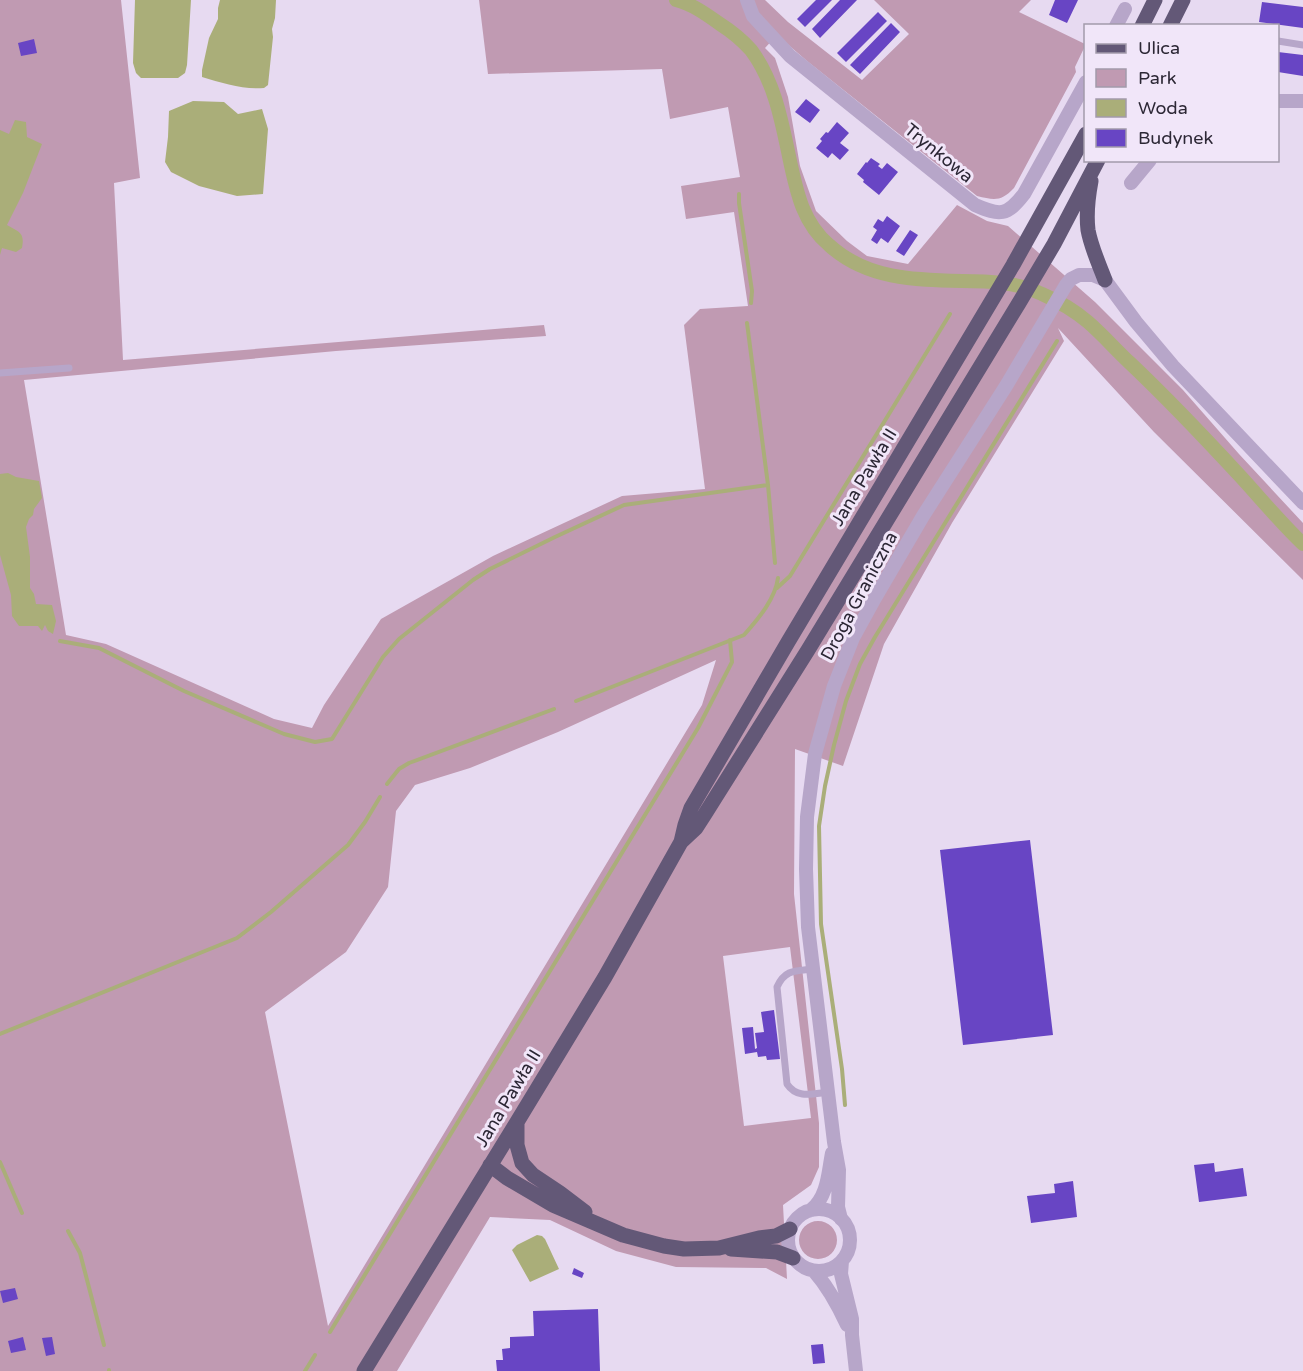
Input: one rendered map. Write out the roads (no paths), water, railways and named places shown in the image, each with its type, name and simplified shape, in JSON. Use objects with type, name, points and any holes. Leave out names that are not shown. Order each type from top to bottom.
[{"type":"main road","points":[[1143,24],[1155,0]]},
{"type":"main road","points":[[1171,24],[1183,0]]},
{"type":"main road","name":"Jana Pawła II","points":[[364,1371],[605,977],[681,842],[692,808],[788,642],[1013,265],[1084,138]]},
{"type":"main road","points":[[1095,167],[1087,213],[1088,231],[1105,280]]},
{"type":"main road","name":"Jana Pawła II","points":[[681,842],[696,828],[820,629],[1037,273],[1095,167]]},
{"type":"main road","points":[[517,1122],[517,1145],[522,1163],[601,1226]]},
{"type":"main road","points":[[490,1165],[507,1178],[553,1205],[623,1235],[684,1249],[719,1248],[777,1252],[793,1258]]},
{"type":"main road","points":[[719,1248],[776,1236],[790,1230]]},
{"type":"street","name":"Trynkowa","points":[[747,0],[753,16],[790,56],[975,206],[992,213],[1009,211],[1024,194],[1084,86]]},
{"type":"street","points":[[1117,24],[1125,9]]},
{"type":"street","points":[[1279,101],[1303,101]]},
{"type":"street","points":[[1131,183],[1148,162]]},
{"type":"street","name":"Droga Graniczna","points":[[841,1219],[838,1207],[839,1170],[808,927],[807,817],[815,754],[834,686],[853,638],[875,598],[1066,285],[1079,275],[1093,275],[1105,280]]},
{"type":"street","points":[[1105,280],[1173,366],[1303,503]]},
{"type":"street","name":"Droga Graniczna","points":[[811,1210],[821,1201],[834,1142]]},
{"type":"street","points":[[814,1271],[830,1270],[842,1261],[849,1245],[849,1235],[841,1219],[822,1210],[811,1210],[798,1217],[790,1230],[789,1249],[799,1264],[814,1271],[825,1283],[837,1302],[852,1335]]},
{"type":"street","points":[[842,1261],[842,1274],[852,1319],[856,1371]]},
{"type":"lane","points":[[1279,41],[1303,45]]},
{"type":"lane","points":[[0,373],[69,368]]},
{"type":"lane","points":[[813,969],[786,974],[780,979],[777,987],[787,1084],[792,1091],[800,1095],[828,1092]]},
{"type":"water","points":[[135,0],[191,0],[187,65],[185,73],[178,78],[141,78],[136,73],[133,63]]},
{"type":"water","points":[[220,0],[276,0],[268,85],[264,88],[241,87],[202,77],[209,38],[218,19]]},
{"type":"water","points":[[193,101],[224,102],[238,114],[262,109],[268,129],[263,194],[237,196],[199,186],[171,172],[165,162],[169,111]]},
{"type":"water","points":[[15,120],[26,122],[27,137],[42,144],[23,193],[7,225],[22,236],[22,248],[16,252],[2,248],[0,255],[0,130],[9,134]]},
{"type":"water","points":[[8,473],[16,477],[39,481],[42,498],[26,527],[30,557],[30,588],[36,604],[52,605],[56,621],[53,634],[45,625],[42,631],[38,626],[19,626],[12,616],[11,595],[0,555],[0,474]]},
{"type":"water","points":[[537,1235],[545,1239],[559,1269],[530,1282],[512,1250]]},
{"type":"waterway","points":[[676,0],[699,10],[728,30],[748,46],[759,62],[772,89],[802,207],[813,227],[829,245],[843,256],[875,271],[909,278],[1013,285],[1042,294],[1072,310],[1094,327],[1173,405],[1303,544]]},
{"type":"waterway","points":[[739,194],[752,291],[751,303]]},
{"type":"waterway","points":[[777,588],[790,576],[950,314]]},
{"type":"waterway","points":[[60,641],[99,648],[184,691],[284,734],[315,742],[332,739],[383,657],[399,639],[490,569],[624,505],[768,485],[747,323]]},
{"type":"waterway","points":[[845,1105],[821,924],[819,826],[825,786],[846,701],[860,664],[875,637],[1057,341]]},
{"type":"waterway","points":[[768,485],[775,563]]},
{"type":"waterway","points":[[576,701],[744,635],[769,602],[778,578]]},
{"type":"waterway","points":[[330,1332],[698,728],[732,662],[730,640]]},
{"type":"waterway","points":[[387,784],[399,769],[409,763],[554,709]]},
{"type":"waterway","points":[[0,1034],[237,938],[271,912],[348,845],[380,797]]},
{"type":"waterway","points":[[0,1162],[22,1213]]},
{"type":"waterway","points":[[68,1231],[80,1253],[104,1345]]},
{"type":"waterway","points":[[305,1371],[315,1355]]}]
